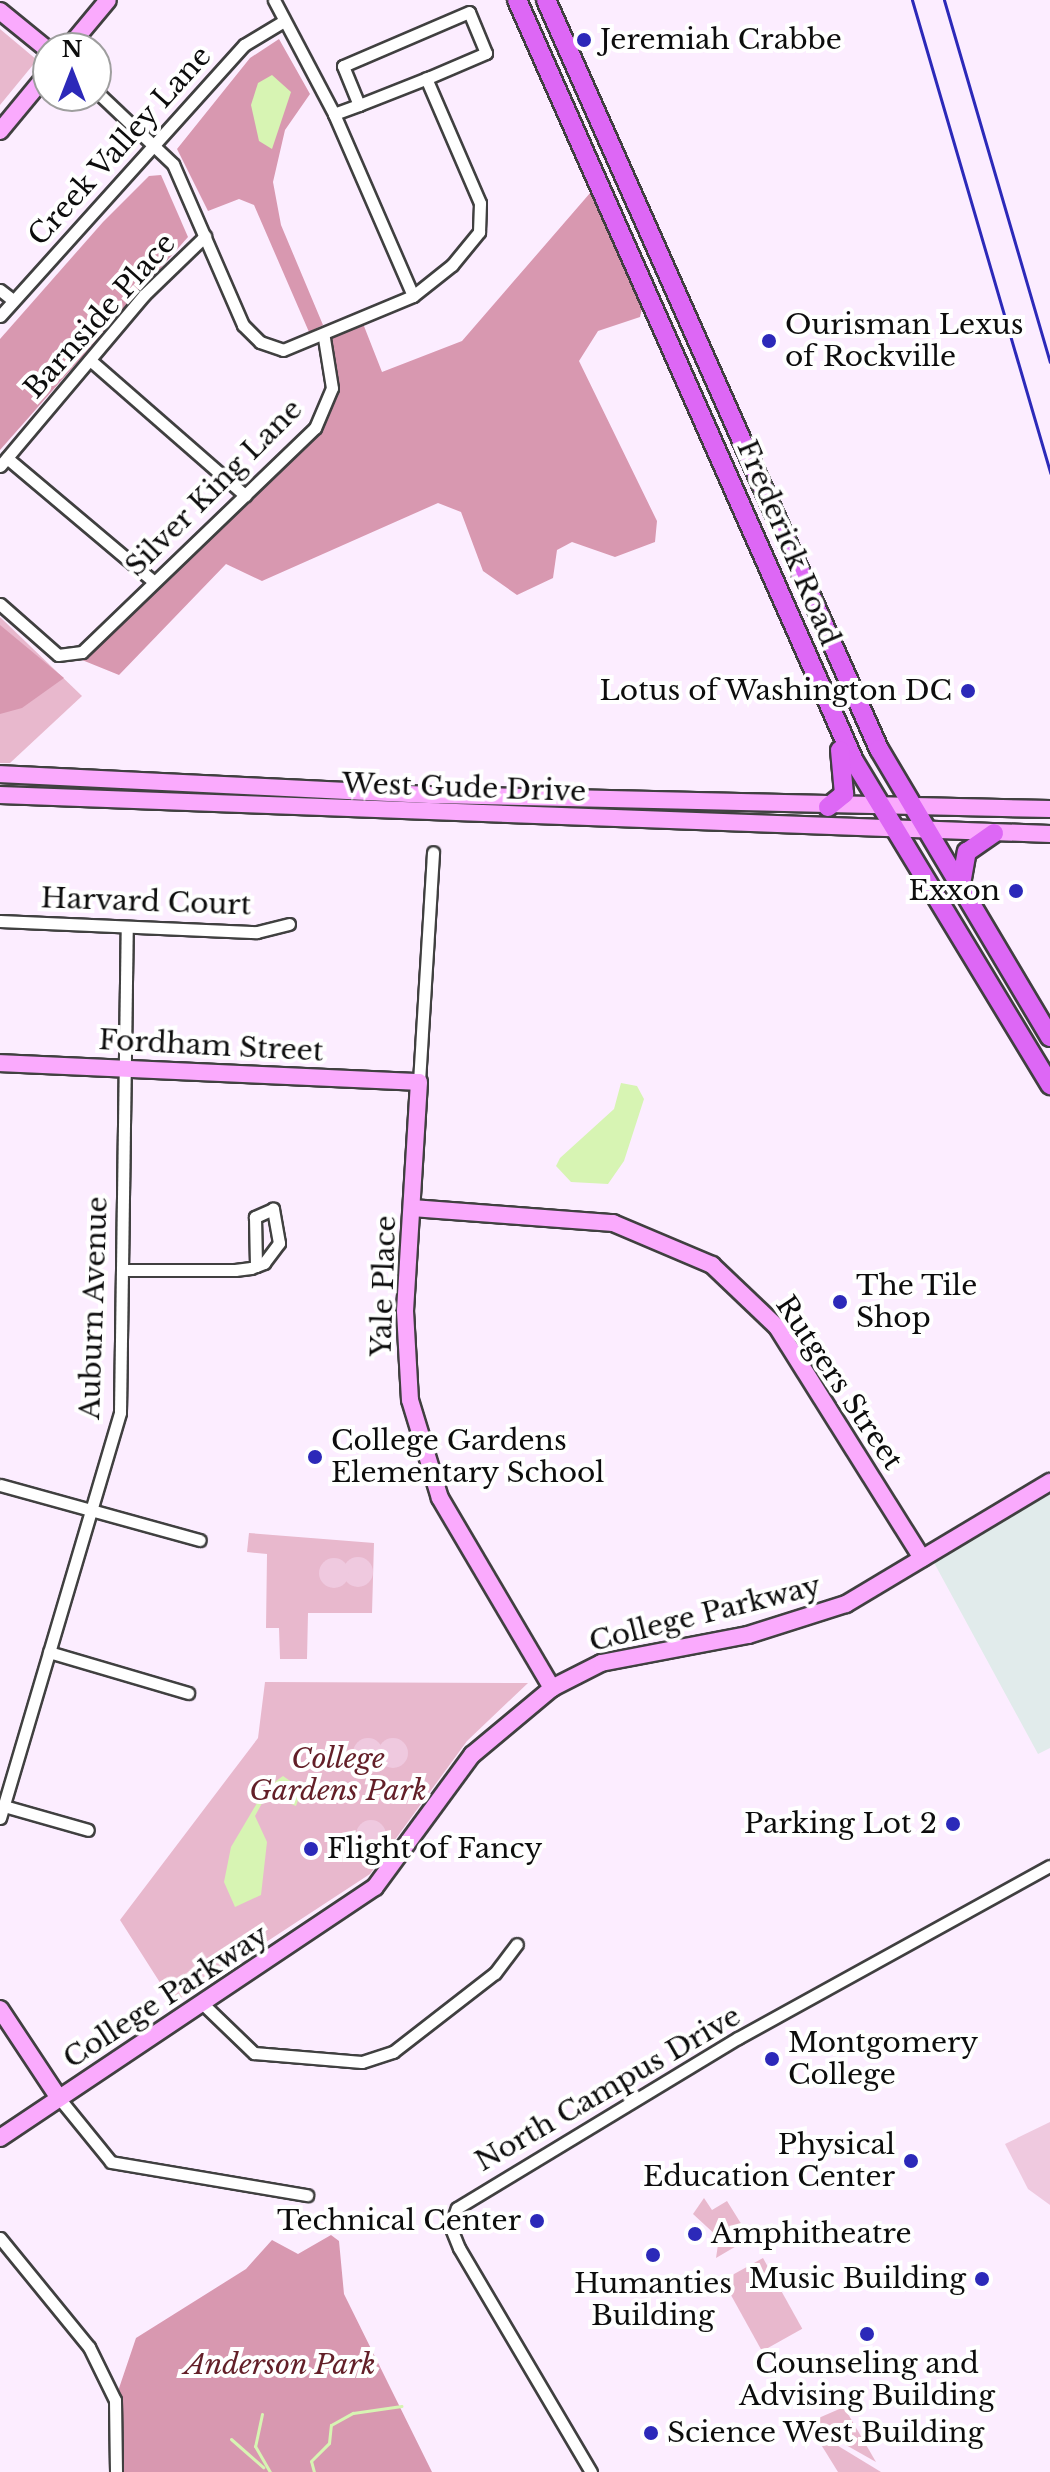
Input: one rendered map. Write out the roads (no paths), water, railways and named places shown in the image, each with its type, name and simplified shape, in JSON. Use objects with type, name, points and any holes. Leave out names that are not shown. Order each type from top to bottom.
[{"type":"main road","name":"Frederick Road","points":[[517,0],[838,723],[879,807],[1050,1085]]},
{"type":"main road","name":"Frederick Road","points":[[546,0],[845,677],[911,807],[1050,1037]]},
{"type":"main road","points":[[828,807],[843,797],[846,781],[838,723]]},
{"type":"main road","points":[[960,890],[967,852],[994,833]]},
{"type":"street","points":[[81,32],[108,0]]},
{"type":"street","points":[[274,0],[334,114],[413,296]]},
{"type":"street","points":[[0,11],[32,37]]},
{"type":"street","points":[[334,114],[359,105],[486,53],[469,12],[343,66],[359,105]]},
{"type":"street","name":"Creek Valley Lane","points":[[0,316],[160,146],[244,45],[284,21]]},
{"type":"street","points":[[112,105],[160,146],[251,335],[283,350],[324,338],[413,296],[465,253],[482,215],[426,78]]},
{"type":"street","points":[[0,131],[32,92]]},
{"type":"street","name":"Barnside Place","points":[[4,462],[90,360],[205,236]]},
{"type":"street","points":[[0,290],[13,300]]},
{"type":"street","name":"Silver King Lane","points":[[0,604],[58,655],[82,652],[323,418],[332,374],[324,338]]},
{"type":"street","points":[[90,360],[245,495]]},
{"type":"street","points":[[4,462],[154,582]]},
{"type":"street","name":"West Gude Drive","points":[[0,774],[828,807],[1050,809]]},
{"type":"street","name":"West Gude Drive","points":[[0,795],[1050,834]]},
{"type":"street","name":"Yale Place","points":[[433,852],[405,1355],[422,1452],[459,1537],[552,1688]]},
{"type":"street","name":"Harvard Court","points":[[0,921],[257,932],[289,924]]},
{"type":"street","name":"Auburn Avenue","points":[[2,1812],[120,1412],[122,1068],[127,927]]},
{"type":"street","name":"Fordham Street","points":[[0,1063],[419,1082]]},
{"type":"street","name":"Rutgers Street","points":[[412,1208],[613,1223],[712,1265],[777,1327],[922,1558]]},
{"type":"street","points":[[122,1270],[256,1266],[279,1243],[273,1209],[255,1217],[256,1266]]},
{"type":"street","name":"College Parkway","points":[[1034,1489],[1050,1471]]},
{"type":"street","name":"College Parkway","points":[[0,2138],[375,1887],[472,1755],[552,1688],[659,1646],[805,1620],[922,1558],[1050,1482]]},
{"type":"street","points":[[0,1485],[200,1540]]},
{"type":"street","points":[[49,1652],[188,1693]]},
{"type":"street","points":[[2,1812],[88,1830]]},
{"type":"street","name":"North Campus Drive","points":[[591,2472],[459,2248],[450,2226],[457,2208],[741,2037],[1050,1866]]},
{"type":"street","points":[[203,2004],[254,2053],[362,2062],[393,2052],[495,1973],[517,1944]]},
{"type":"street","points":[[0,2009],[59,2098],[111,2162],[307,2195]]},
{"type":"street","points":[[0,2238],[89,2347],[115,2400],[116,2472]]},
{"type":"waterway","points":[[314,2472],[311,2461],[329,2443],[331,2425],[353,2413],[401,2406]]},
{"type":"waterway","points":[[262,2414],[255,2446],[270,2472]]},
{"type":"waterway","points":[[231,2439],[263,2467]]},
{"type":"railway","points":[[912,0],[1050,473]]},
{"type":"railway","points":[[944,0],[1050,362]]},
{"type":"place","name":"Jeremiah Crabbe","points":[[584,40]]},
{"type":"place","name":"Ourisman Lexus of Rockville","points":[[769,341]]},
{"type":"place","name":"Lotus of Washington DC","points":[[968,691]]},
{"type":"place","name":"Exxon","points":[[1016,891]]},
{"type":"place","name":"The Tile Shop","points":[[840,1302]]},
{"type":"place","name":"College Gardens Elementary School","points":[[315,1457]]},
{"type":"place","name":"Parking Lot 2","points":[[953,1824]]},
{"type":"place","name":"Flight of Fancy","points":[[311,1849]]},
{"type":"place","name":"Montgomery College","points":[[772,2059]]},
{"type":"place","name":"Physical Education Center","points":[[911,2161]]},
{"type":"place","name":"Technical Center","points":[[537,2221]]},
{"type":"place","name":"Amphitheatre","points":[[695,2234]]},
{"type":"place","name":"Humanties Building","points":[[653,2255]]},
{"type":"place","name":"Music Building","points":[[982,2279]]},
{"type":"place","name":"Counseling and Advising Building","points":[[867,2334]]},
{"type":"place","name":"Science West Building","points":[[651,2433]]},
{"type":"park label","name":"College Gardens Park","points":[[338,1775]]},
{"type":"park label","name":"Anderson Park","points":[[280,2365]]}]
